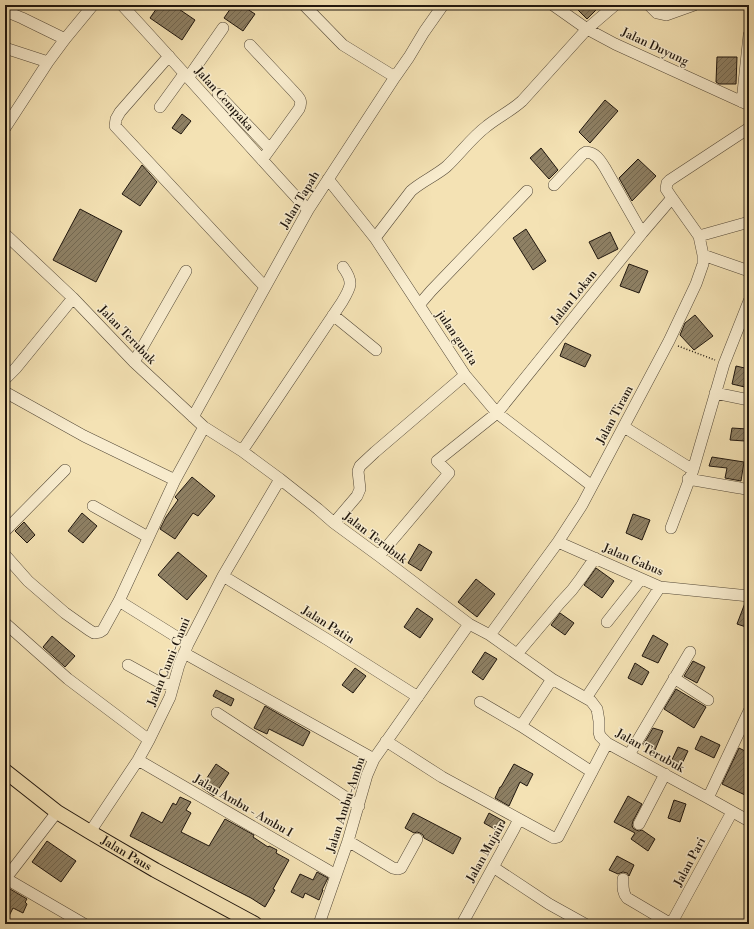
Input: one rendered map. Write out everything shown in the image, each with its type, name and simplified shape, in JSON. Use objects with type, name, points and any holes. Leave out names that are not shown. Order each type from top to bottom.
[{"type":"main road","name":"Jalan Paus","points":[[5,771],[57,812],[155,870],[255,924]]},
{"type":"street","points":[[5,128],[48,62],[93,5]]},
{"type":"street","name":"Jalan Cempaka","points":[[122,5],[308,210]]},
{"type":"street","points":[[304,5],[343,45],[395,77]]},
{"type":"street","name":"Jalan Tapah","points":[[193,417],[308,210],[443,5]]},
{"type":"street","name":"Jalan Duyung","points":[[553,5],[587,29],[622,47],[746,104]]},
{"type":"street","points":[[375,238],[411,191],[446,167],[478,133],[522,101],[587,29],[615,5]]},
{"type":"street","points":[[649,5],[657,13],[666,15],[694,5]]},
{"type":"street","points":[[5,12],[22,18],[65,39]]},
{"type":"street","points":[[160,107],[223,28]]},
{"type":"street","points":[[746,104],[749,36]]},
{"type":"street","points":[[250,45],[300,100],[301,104],[299,109],[262,160]]},
{"type":"street","points":[[5,48],[48,62]]},
{"type":"street","points":[[169,56],[120,112],[116,119],[115,126],[265,287]]},
{"type":"street","points":[[218,94],[270,149]]},
{"type":"street","points":[[231,126],[240,118]]},
{"type":"street","points":[[749,128],[670,180],[667,183],[666,189],[699,236],[749,222]]},
{"type":"street","points":[[554,185],[583,154],[586,152],[593,154],[601,161],[642,233]]},
{"type":"street","name":"julan gurita","points":[[328,179],[375,238],[418,305],[466,375],[497,413],[592,486]]},
{"type":"street","points":[[418,305],[527,191]]},
{"type":"street","name":"Jalan Lokan","points":[[378,556],[449,473],[437,461],[497,413],[672,198]]},
{"type":"street","name":"Jalan Terubuk","points":[[5,234],[73,298],[134,362],[204,427],[242,451],[280,479],[334,523],[469,624],[490,635],[552,679],[591,701],[597,709],[600,736],[606,743],[665,774],[749,822]]},
{"type":"street","name":"Jalan Tiram","points":[[490,635],[558,542],[582,505],[669,341],[696,284],[703,264],[703,255],[699,236]]},
{"type":"street","points":[[703,255],[749,271]]},
{"type":"street","points":[[242,451],[348,291],[351,283],[343,266]]},
{"type":"street","points":[[134,362],[186,271]]},
{"type":"street","points":[[5,379],[16,368],[73,298]]},
{"type":"street","points":[[670,528],[690,475],[724,364],[749,301]]},
{"type":"street","points":[[333,315],[376,350]]},
{"type":"street","points":[[334,523],[358,496],[360,489],[358,471],[360,466],[466,375]]},
{"type":"street","points":[[5,392],[84,436],[175,480]]},
{"type":"street","points":[[715,393],[749,400]]},
{"type":"street","points":[[624,426],[690,475],[749,490]]},
{"type":"street","points":[[5,555],[28,581],[65,613],[94,633],[100,632],[103,630],[119,601],[175,480],[204,427]]},
{"type":"street","points":[[5,531],[65,470]]},
{"type":"street","name":"Jalan Cumi-Cumi","points":[[90,832],[138,760],[149,740],[170,698],[179,665],[186,648],[223,576],[280,479]]},
{"type":"street","points":[[93,506],[148,537]]},
{"type":"street","name":"Jalan Gabus","points":[[558,542],[660,587],[749,596]]},
{"type":"street","points":[[517,654],[582,578],[595,558]]},
{"type":"street","name":"Jalan Patin","points":[[223,576],[418,697]]},
{"type":"street","points":[[607,622],[641,578]]},
{"type":"street","points":[[586,698],[660,587]]},
{"type":"street","points":[[119,601],[186,648],[374,759]]},
{"type":"street","points":[[5,623],[68,679],[149,740]]},
{"type":"street","name":"Jalan Ambu-Ambu","points":[[319,924],[348,841],[367,775],[374,759],[469,624]]},
{"type":"street","points":[[629,755],[690,652]]},
{"type":"street","points":[[128,665],[157,681],[173,686]]},
{"type":"street","points":[[674,678],[708,700]]},
{"type":"street","points":[[521,726],[552,679]]},
{"type":"street","points":[[480,702],[521,726],[592,772]]},
{"type":"street","points":[[708,798],[749,711]]},
{"type":"street","points":[[217,713],[359,806]]},
{"type":"street","points":[[386,741],[442,777],[519,819]]},
{"type":"street","name":"Jalan Mujair","points":[[462,924],[519,819],[554,838],[558,837],[606,743]]},
{"type":"street","name":"Jalan Ambu - Ambu I","points":[[138,760],[336,875]]},
{"type":"street","points":[[639,824],[665,774]]},
{"type":"street","points":[[57,812],[6,878],[84,924]]},
{"type":"street","name":"Jalan Pari","points":[[671,924],[732,812]]},
{"type":"street","points":[[348,841],[393,868],[398,869],[401,868],[417,839]]},
{"type":"street","points":[[493,867],[549,904],[585,924]]},
{"type":"street","points":[[623,879],[623,890],[627,898],[671,924]]},
{"type":"path","points":[[669,341],[685,349],[724,364]]},
{"type":"building","points":[[159,5],[173,5],[195,20],[182,40],[150,18]]},
{"type":"building","points":[[233,5],[241,5],[255,14],[243,31],[224,18]]},
{"type":"building","points":[[573,5],[601,5],[587,19]]},
{"type":"building","points":[[717,57],[737,57],[736,84],[719,84],[716,82]]},
{"type":"building","points":[[605,100],[618,111],[590,143],[579,132]]},
{"type":"building","points":[[182,114],[191,121],[181,134],[172,128]]},
{"type":"building","points":[[541,148],[558,170],[549,179],[530,158]]},
{"type":"building","points":[[638,159],[656,176],[632,201],[619,178]]},
{"type":"building","points":[[142,165],[157,182],[140,206],[122,194]]},
{"type":"building","points":[[80,209],[122,231],[96,282],[53,260]]},
{"type":"building","points":[[526,229],[546,261],[533,270],[513,238]]},
{"type":"building","points":[[610,232],[618,249],[598,259],[589,242]]},
{"type":"building","points":[[629,264],[648,271],[639,293],[620,286]]},
{"type":"building","points":[[695,315],[713,336],[694,350],[680,335],[685,323]]},
{"type":"building","points":[[565,343],[591,355],[585,367],[560,356]]},
{"type":"building","points":[[736,366],[749,369],[749,388],[732,384]]},
{"type":"building","points":[[732,428],[747,429],[745,441],[730,440]]},
{"type":"building","points":[[712,457],[744,462],[741,481],[725,478],[727,468],[709,466]]},
{"type":"building","points":[[192,477],[215,496],[198,516],[193,513],[175,539],[160,529],[166,517],[178,500],[175,497]]},
{"type":"building","points":[[82,513],[97,526],[83,543],[68,531]]},
{"type":"building","points":[[633,514],[650,520],[642,540],[626,533]]},
{"type":"building","points":[[24,522],[35,535],[27,543],[15,531]]},
{"type":"building","points":[[419,544],[432,552],[421,571],[408,563]]},
{"type":"building","points":[[178,552],[207,576],[187,600],[158,575]]},
{"type":"building","points":[[596,568],[614,581],[602,598],[584,585]]},
{"type":"building","points":[[476,579],[495,594],[477,617],[458,602]]},
{"type":"building","points":[[745,603],[749,603],[749,628],[737,624]]},
{"type":"building","points":[[417,608],[433,619],[420,638],[404,627]]},
{"type":"building","points":[[560,613],[574,623],[565,635],[551,625]]},
{"type":"building","points":[[653,635],[668,644],[658,663],[642,656]]},
{"type":"building","points":[[52,636],[75,656],[65,667],[43,647]]},
{"type":"building","points":[[485,652],[497,659],[483,680],[472,672]]},
{"type":"building","points":[[693,661],[705,667],[697,683],[684,676]]},
{"type":"building","points":[[635,663],[649,672],[642,685],[628,678]]},
{"type":"building","points":[[355,668],[366,676],[353,693],[342,685]]},
{"type":"building","points":[[676,689],[706,707],[694,728],[664,709]]},
{"type":"building","points":[[216,690],[234,699],[231,706],[213,696]]},
{"type":"building","points":[[265,706],[310,732],[303,746],[269,729],[267,734],[254,728]]},
{"type":"building","points":[[653,728],[663,731],[655,750],[643,745]]},
{"type":"building","points":[[701,736],[720,745],[714,758],[695,749]]},
{"type":"building","points":[[678,747],[688,751],[680,768],[670,764]]},
{"type":"building","points":[[739,748],[749,753],[749,787],[745,795],[722,784]]},
{"type":"building","points":[[216,764],[229,773],[214,796],[201,787]]},
{"type":"building","points":[[514,764],[533,774],[527,786],[520,782],[509,806],[495,798]]},
{"type":"building","points":[[628,796],[642,804],[633,821],[633,828],[639,831],[642,830],[655,839],[648,851],[631,839],[635,833],[614,822]]},
{"type":"building","points":[[180,797],[191,802],[186,810],[191,813],[181,832],[209,846],[225,819],[254,835],[253,837],[268,847],[269,846],[277,850],[276,853],[289,860],[265,907],[251,898],[130,836],[142,812],[162,823],[173,803],[176,805]]},
{"type":"building","points":[[674,800],[686,804],[680,822],[668,818]]},
{"type":"building","points":[[413,813],[461,838],[453,854],[424,838],[420,833],[414,833],[405,828]]},
{"type":"building","points":[[489,813],[505,822],[500,832],[484,823]]},
{"type":"building","points":[[47,841],[76,861],[61,882],[32,862]]},
{"type":"building","points":[[617,856],[634,865],[629,876],[627,873],[623,872],[618,874],[609,870]]},
{"type":"building","points":[[317,872],[328,878],[319,900],[305,893],[303,898],[291,892],[300,874],[313,880]]},
{"type":"building","points":[[10,889],[27,899],[25,902],[27,904],[23,913],[13,908],[5,924],[5,899]]}]
